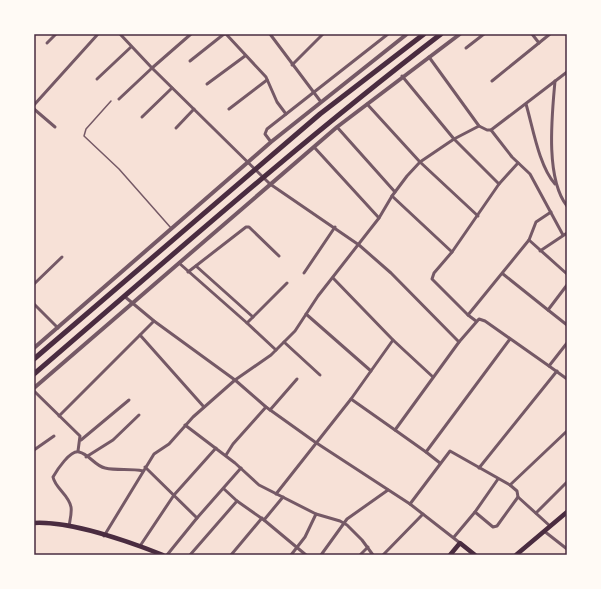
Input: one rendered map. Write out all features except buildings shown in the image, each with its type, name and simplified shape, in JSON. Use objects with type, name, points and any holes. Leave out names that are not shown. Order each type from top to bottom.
[{"type":"main road","points":[[34,359],[255,168],[320,114],[424,34]]},
{"type":"main road","points":[[34,374],[333,118],[441,34]]},
{"type":"main road","points":[[516,555],[567,512]]},
{"type":"main road","points":[[34,523],[69,526],[140,546],[163,555]]},
{"type":"main road","points":[[450,555],[460,543],[475,555]]},
{"type":"street","points":[[47,43],[56,34]]},
{"type":"street","points":[[34,105],[98,34]]},
{"type":"street","points":[[120,34],[152,68],[270,184],[335,227],[359,245],[391,273],[459,342]]},
{"type":"street","points":[[118,99],[191,34]]},
{"type":"street","points":[[190,61],[225,34],[267,80],[286,114]]},
{"type":"street","points":[[270,34],[321,102]]},
{"type":"street","points":[[292,64],[323,34]]},
{"type":"street","points":[[271,142],[266,132],[286,114],[388,34]]},
{"type":"street","points":[[34,348],[271,142],[407,34]]},
{"type":"street","points":[[34,388],[337,127],[402,76],[460,34]]},
{"type":"street","points":[[466,48],[484,34]]},
{"type":"street","points":[[532,34],[539,43]]},
{"type":"street","points":[[492,81],[550,34]]},
{"type":"street","points":[[97,79],[131,46]]},
{"type":"street","points":[[207,84],[246,56]]},
{"type":"street","points":[[429,57],[479,126],[487,130],[491,130],[518,163],[530,174],[563,235]]},
{"type":"street","points":[[491,130],[567,72]]},
{"type":"street","points":[[402,76],[454,139],[499,184]]},
{"type":"street","points":[[230,109],[267,80]]},
{"type":"street","points":[[555,81],[551,124],[555,184]]},
{"type":"street","points":[[142,117],[172,88]]},
{"type":"street","points":[[368,104],[420,162],[478,216]]},
{"type":"street","points":[[526,104],[548,175],[555,184],[562,200],[567,206]]},
{"type":"street","points":[[34,108],[55,127]]},
{"type":"street","points":[[176,128],[194,109]]},
{"type":"street","points":[[104,536],[154,454],[169,444],[185,424],[204,407],[235,380],[276,350],[295,331],[306,314],[379,218],[392,196],[420,162],[454,139],[479,126]]},
{"type":"street","points":[[337,127],[395,192]]},
{"type":"street","points":[[314,147],[379,218]]},
{"type":"street","points":[[476,321],[432,279],[434,273],[452,252],[499,184],[518,163]]},
{"type":"street","points":[[392,196],[452,252]]},
{"type":"street","points":[[468,315],[475,304],[503,274],[529,240],[536,222],[551,212]]},
{"type":"street","points":[[188,272],[246,227],[249,227],[279,256]]},
{"type":"street","points":[[304,273],[335,227]]},
{"type":"street","points":[[540,250],[567,233]]},
{"type":"street","points":[[529,240],[567,274]]},
{"type":"street","points":[[34,284],[62,257]]},
{"type":"street","points":[[179,263],[276,350]]},
{"type":"street","points":[[196,266],[253,317]]},
{"type":"street","points":[[503,274],[567,325]]},
{"type":"street","points":[[333,278],[433,377]]},
{"type":"street","points":[[247,323],[287,283]]},
{"type":"street","points":[[548,310],[567,285]]},
{"type":"street","points":[[124,296],[154,321],[235,380],[270,410],[315,442],[410,504],[460,543]]},
{"type":"street","points":[[34,304],[58,328]]},
{"type":"street","points":[[306,314],[371,371]]},
{"type":"street","points":[[395,430],[476,321],[482,320],[567,379]]},
{"type":"street","points":[[59,416],[154,321]]},
{"type":"street","points":[[140,335],[204,407]]},
{"type":"street","points":[[426,452],[510,339]]},
{"type":"street","points":[[276,494],[315,442],[351,399],[394,340]]},
{"type":"street","points":[[284,342],[320,375]]},
{"type":"street","points":[[549,366],[567,343]]},
{"type":"street","points":[[479,468],[557,372]]},
{"type":"street","points":[[270,410],[297,379]]},
{"type":"street","points":[[34,391],[78,433],[81,440]]},
{"type":"street","points":[[351,399],[440,462]]},
{"type":"street","points":[[69,526],[72,508],[71,504],[56,484],[53,477],[64,461],[78,451],[81,440],[129,400]]},
{"type":"street","points":[[226,455],[233,444],[266,407]]},
{"type":"street","points":[[86,457],[113,440],[139,415]]},
{"type":"street","points":[[185,424],[242,468],[254,482],[316,514],[343,523],[368,547],[373,555]]},
{"type":"street","points":[[510,485],[567,431]]},
{"type":"street","points":[[34,450],[54,436]]},
{"type":"street","points":[[140,546],[174,495],[216,448]]},
{"type":"street","points":[[78,451],[106,468],[143,471]]},
{"type":"street","points":[[410,504],[440,462],[450,451],[510,485],[517,492],[518,497],[550,526]]},
{"type":"street","points":[[145,468],[197,518]]},
{"type":"street","points":[[167,555],[197,518],[242,468]]},
{"type":"street","points":[[454,537],[475,512],[498,479]]},
{"type":"street","points":[[536,513],[567,482]]},
{"type":"street","points":[[224,489],[306,555]]},
{"type":"street","points":[[321,555],[343,523],[388,490]]},
{"type":"street","points":[[231,555],[283,497]]},
{"type":"street","points":[[475,512],[495,527],[518,497]]},
{"type":"street","points":[[190,555],[237,501]]},
{"type":"street","points":[[291,555],[298,548],[316,514]]},
{"type":"street","points":[[383,555],[423,514]]},
{"type":"street","points":[[544,531],[567,549]]},
{"type":"street","points":[[360,555],[368,547]]},
{"type":"lane","points":[[111,100],[86,129],[84,136],[119,169],[171,228]]}]
